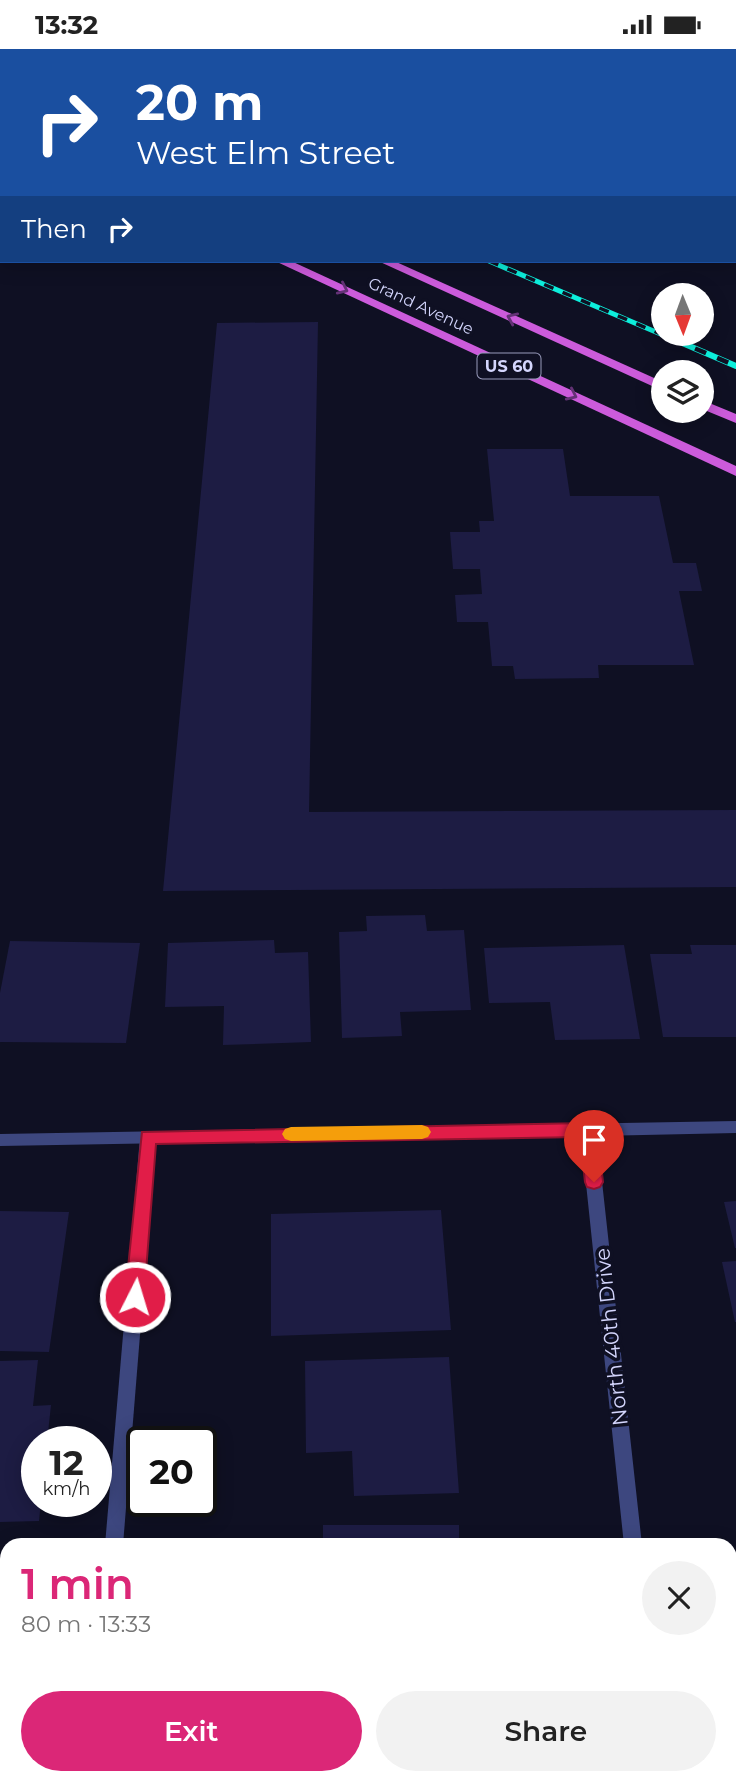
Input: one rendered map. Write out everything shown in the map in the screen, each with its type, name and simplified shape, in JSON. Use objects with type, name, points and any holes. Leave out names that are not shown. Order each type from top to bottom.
[{"type":"highway","name":"Grand Avenue","points":[[285,263],[736,472]]},
{"type":"highway","name":"Grand Avenue","points":[[388,263],[651,382]]},
{"type":"highway","points":[[714,409],[736,419]]},
{"type":"street","points":[[0,1140],[736,1127]]},
{"type":"street","name":"North 40th Drive","points":[[588,1129],[632,1538]]},
{"type":"street","points":[[115,1538],[148,1137]]},
{"type":"building","points":[[318,322],[309,812],[736,810],[736,887],[163,891],[217,323]]},
{"type":"building","points":[[487,449],[563,449],[570,496],[659,496],[673,563],[696,563],[702,591],[679,591],[694,665],[598,665],[599,678],[515,679],[513,666],[492,666],[488,622],[457,622],[455,595],[482,594],[480,569],[453,569],[450,532],[480,532],[479,521],[494,521]]},
{"type":"building","points":[[425,915],[427,931],[464,930],[471,1010],[400,1012],[402,1036],[342,1038],[339,932],[367,931],[366,916]]},
{"type":"building","points":[[274,940],[275,953],[308,952],[311,1042],[223,1045],[224,1006],[165,1007],[168,943]]},
{"type":"building","points":[[10,941],[140,943],[126,1043],[0,1042],[0,993]]},
{"type":"building","points":[[624,945],[640,1039],[555,1040],[550,1002],[489,1003],[484,948]]},
{"type":"building","points":[[690,945],[736,945],[736,1037],[663,1037],[650,954],[692,954]]},
{"type":"building","points":[[736,1201],[736,1248],[735,1248],[724,1202]]},
{"type":"building","points":[[441,1210],[451,1330],[271,1336],[271,1214]]},
{"type":"building","points":[[0,1211],[69,1212],[49,1352],[0,1351]]},
{"type":"building","points":[[736,1261],[736,1322],[735,1322],[722,1262]]},
{"type":"building","points":[[449,1357],[459,1493],[354,1496],[352,1451],[306,1453],[305,1361]]},
{"type":"building","points":[[38,1360],[33,1406],[51,1405],[49,1426],[21,1426],[21,1517],[39,1517],[39,1521],[0,1522],[0,1361]]},
{"type":"building","points":[[323,1525],[459,1525],[459,1538],[323,1538]]},
{"type":"railway","points":[[494,263],[651,330]]},
{"type":"railway","points":[[692,347],[736,366]]},
{"type":"slow traffic","points":[[291,1134],[422,1132]]},
{"type":"route","points":[[135,1297],[148,1137],[588,1129],[594,1182]]}]
